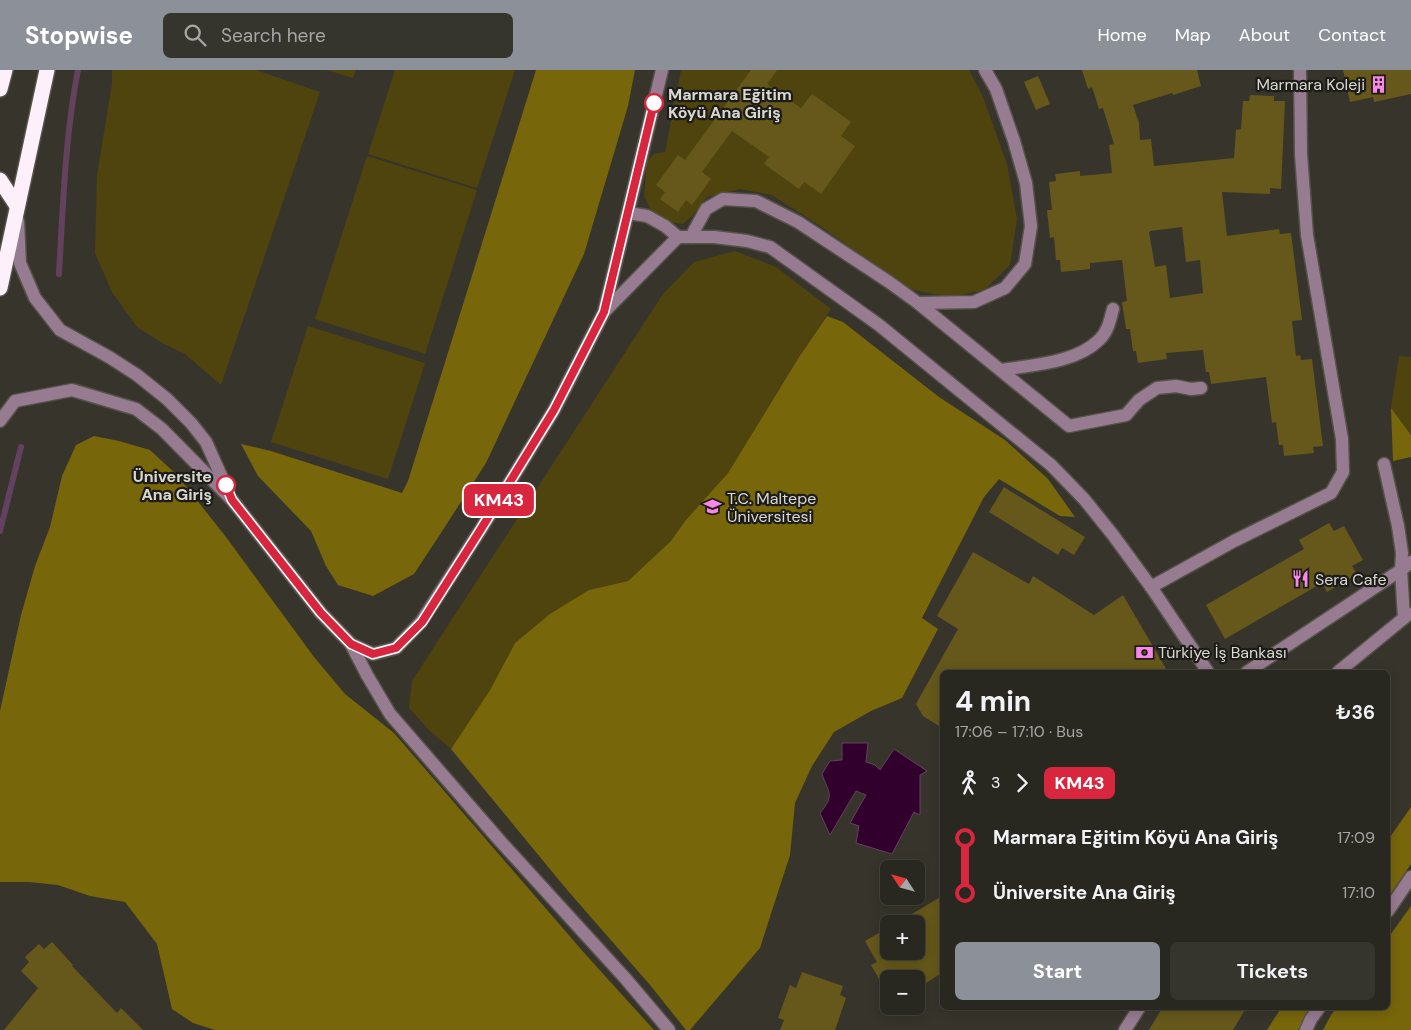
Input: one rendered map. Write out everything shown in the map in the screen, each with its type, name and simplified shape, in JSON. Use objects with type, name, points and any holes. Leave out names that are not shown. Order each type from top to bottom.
[{"type":"highway","points":[[0,89],[5,70]]},
{"type":"highway","points":[[0,288],[47,70]]},
{"type":"highway","points":[[0,180],[17,206]]},
{"type":"street","points":[[351,644],[373,654],[396,648],[422,622],[554,410],[604,312],[662,70]]},
{"type":"street","points":[[918,303],[974,302],[1005,288],[1025,264],[1031,226],[1026,183],[996,89],[985,70]]},
{"type":"street","points":[[1151,586],[1234,541],[1331,493],[1343,472],[1342,439],[1307,235],[1300,154],[1300,70]]},
{"type":"street","points":[[692,237],[706,209],[723,198],[756,201],[798,222],[918,303],[1069,426],[1126,415],[1139,400],[1157,388],[1176,386],[1191,389],[1201,388]]},
{"type":"street","points":[[17,206],[20,263],[35,298],[60,330],[138,375],[192,422],[206,442],[232,500]]},
{"type":"street","points":[[628,214],[647,216],[665,226],[678,237],[714,237],[747,241],[770,247],[879,325],[1051,465],[1084,499],[1151,586],[1207,670]]},
{"type":"street","points":[[604,312],[678,237]]},
{"type":"street","points":[[1001,370],[1055,361],[1084,352],[1100,339],[1108,326],[1113,309]]},
{"type":"street","points":[[0,421],[15,401],[72,390],[136,409],[162,429],[232,500],[321,613],[351,644],[390,714],[501,842],[625,978],[669,1030]]},
{"type":"street","points":[[1340,670],[1408,615],[1406,566],[1384,464]]},
{"type":"street","points":[[1250,670],[1406,566]]},
{"type":"street","points":[[1390,908],[1411,878]]},
{"type":"street","points":[[1125,1030],[1139,1010]]},
{"type":"street","points":[[1306,1030],[1318,1010]]},
{"type":"shaded area","points":[[112,70],[256,70],[320,92],[221,385],[185,354],[164,344],[137,327],[112,292],[95,253],[97,175],[112,84]]},
{"type":"shaded area","points":[[327,70],[356,70],[353,78]]},
{"type":"shaded area","points":[[395,70],[515,70],[477,188],[368,154]]},
{"type":"shaded area","points":[[536,70],[635,70],[628,106],[584,254],[486,463],[414,574],[373,596],[338,585],[326,566],[311,531],[258,476],[241,444],[271,451],[402,493],[408,481]]},
{"type":"shaded area","points":[[681,70],[969,70],[983,97],[1007,164],[1017,219],[1010,265],[984,290],[950,297],[909,289],[820,226],[772,195],[740,189],[707,197],[683,224],[667,222],[652,211],[644,196],[647,161],[654,154],[665,152]]},
{"type":"shaded area","points":[[367,156],[477,190],[425,354],[315,319]]},
{"type":"shaded area","points":[[735,251],[776,267],[831,309],[799,357],[728,473],[685,521],[671,541],[628,581],[589,590],[515,643],[490,690],[451,749],[429,730],[409,708],[412,681],[663,294],[694,262]]},
{"type":"shaded area","points":[[827,316],[843,322],[939,397],[1005,440],[1048,479],[1075,517],[1060,516],[999,479],[984,497],[922,618],[938,629],[902,698],[871,711],[834,732],[812,766],[795,803],[790,855],[760,948],[690,1030],[686,1030],[451,749],[490,690],[515,643],[550,614],[589,590],[628,581],[671,541],[685,521],[728,473],[799,357]]},
{"type":"shaded area","points":[[308,326],[425,363],[388,479],[271,442]]},
{"type":"shaded area","points":[[1399,356],[1411,357],[1411,435],[1391,408]]},
{"type":"shaded area","points":[[1391,408],[1411,435],[1411,457],[1393,461]]},
{"type":"shaded area","points":[[94,436],[150,450],[177,475],[226,537],[314,657],[345,694],[394,733],[586,955],[654,1030],[215,1030],[193,1023],[172,1009],[157,944],[125,902],[90,896],[58,885],[0,882],[0,711],[21,615],[35,566],[50,527],[62,476],[76,445]]},
{"type":"shaded area","points":[[842,743],[868,743],[866,762],[875,765],[880,770],[894,749],[927,771],[920,775],[920,815],[914,812],[892,854],[856,843],[859,826],[850,823],[866,795],[856,791],[830,835],[820,813],[829,798],[822,774],[830,761],[842,760]]},
{"type":"shaded area","points":[[1411,807],[1411,864],[1390,895],[1390,837]]},
{"type":"shaded area","points":[[1411,906],[1411,1030],[1323,1030],[1335,1010],[1390,1010],[1390,935]]},
{"type":"shaded area","points":[[1280,1010],[1310,1010],[1298,1030],[1267,1030]]},
{"type":"building","points":[[751,70],[777,70],[767,84],[801,108],[812,94],[851,122],[841,136],[855,146],[821,194],[804,182],[799,189],[764,164],[769,157],[732,131],[702,172],[711,179],[692,205],[686,200],[678,212],[660,199],[665,192],[656,185],[678,155],[685,160]]},
{"type":"building","points":[[1082,70],[1197,70],[1201,86],[1133,105],[1139,123],[1140,140],[1151,139],[1154,166],[1234,158],[1236,130],[1241,129],[1243,101],[1249,101],[1250,95],[1274,96],[1274,101],[1285,101],[1281,189],[1270,188],[1270,194],[1222,192],[1227,236],[1279,229],[1280,234],[1291,233],[1302,320],[1292,321],[1296,356],[1300,355],[1301,360],[1312,359],[1323,446],[1313,447],[1314,453],[1284,456],[1283,445],[1279,445],[1276,422],[1272,423],[1266,377],[1211,384],[1209,372],[1206,372],[1203,350],[1166,353],[1167,359],[1138,363],[1136,351],[1133,351],[1130,329],[1126,329],[1122,302],[1127,301],[1122,260],[1090,263],[1090,269],[1061,272],[1060,260],[1056,260],[1054,237],[1050,238],[1047,210],[1052,210],[1049,182],[1056,181],[1055,174],[1080,171],[1080,176],[1112,173],[1109,145],[1114,144],[1103,108],[1099,109],[1092,87],[1088,89]],"holes":[[[1182,227],[1186,262],[1200,260],[1203,293],[1170,298],[1166,265],[1155,267],[1149,232]]]},
{"type":"building","name":"Marmara Koleji","points":[[1343,70],[1411,70],[1411,94],[1374,102],[1373,97],[1350,102]]},
{"type":"building","points":[[1038,76],[1050,104],[1036,110],[1024,82]]},
{"type":"building","points":[[1004,487],[1085,537],[1074,555],[1062,548],[1058,555],[989,512]]},
{"type":"building","name":"Sera Cafe","points":[[1329,523],[1334,531],[1344,526],[1363,560],[1352,566],[1357,574],[1327,592],[1322,583],[1225,639],[1206,605],[1304,549],[1299,540]]},
{"type":"building","points":[[973,552],[1029,584],[1033,576],[1094,615],[1123,595],[1167,670],[940,670],[940,727],[923,716],[916,704],[958,629],[937,616]]},
{"type":"building","points":[[940,897],[940,974],[925,983],[925,970],[880,970],[879,979],[871,965],[877,962],[865,941],[880,932],[880,960],[925,960],[925,915],[910,915]]},
{"type":"building","points":[[52,942],[117,1013],[121,1008],[143,1030],[4,1030],[38,988],[21,971],[29,962],[25,957],[39,944],[44,949]]},
{"type":"building","points":[[802,972],[843,986],[840,995],[846,998],[835,1030],[780,1030],[784,1020],[778,1018],[790,985],[796,988]]},
{"type":"building","points":[[1161,1010],[1245,1010],[1233,1030],[1149,1030]]},
{"type":"waterway","points":[[59,274],[67,146],[78,70]]},
{"type":"waterway","points":[[0,531],[21,447]]},
{"type":"bus line","name":"KM43","points":[[226,485],[232,500],[292,577],[321,613],[351,644],[373,654],[396,648],[422,622],[481,529],[554,410],[604,312],[654,103]]},
{"type":"place","name":"Marmara Koleji","points":[[1379,84]]},
{"type":"place","name":"Marmara Eğitim Köyü Ana Giriş","points":[[654,103]]},
{"type":"place","name":"Üniversite Ana Giriş","points":[[226,485]]},
{"type":"place","name":"T.C. Maltepe Üniversitesi","points":[[713,507]]},
{"type":"place","name":"Sera Cafe","points":[[1301,579]]},
{"type":"place","name":"Türkiye İş Bankası","points":[[1144,652]]}]
